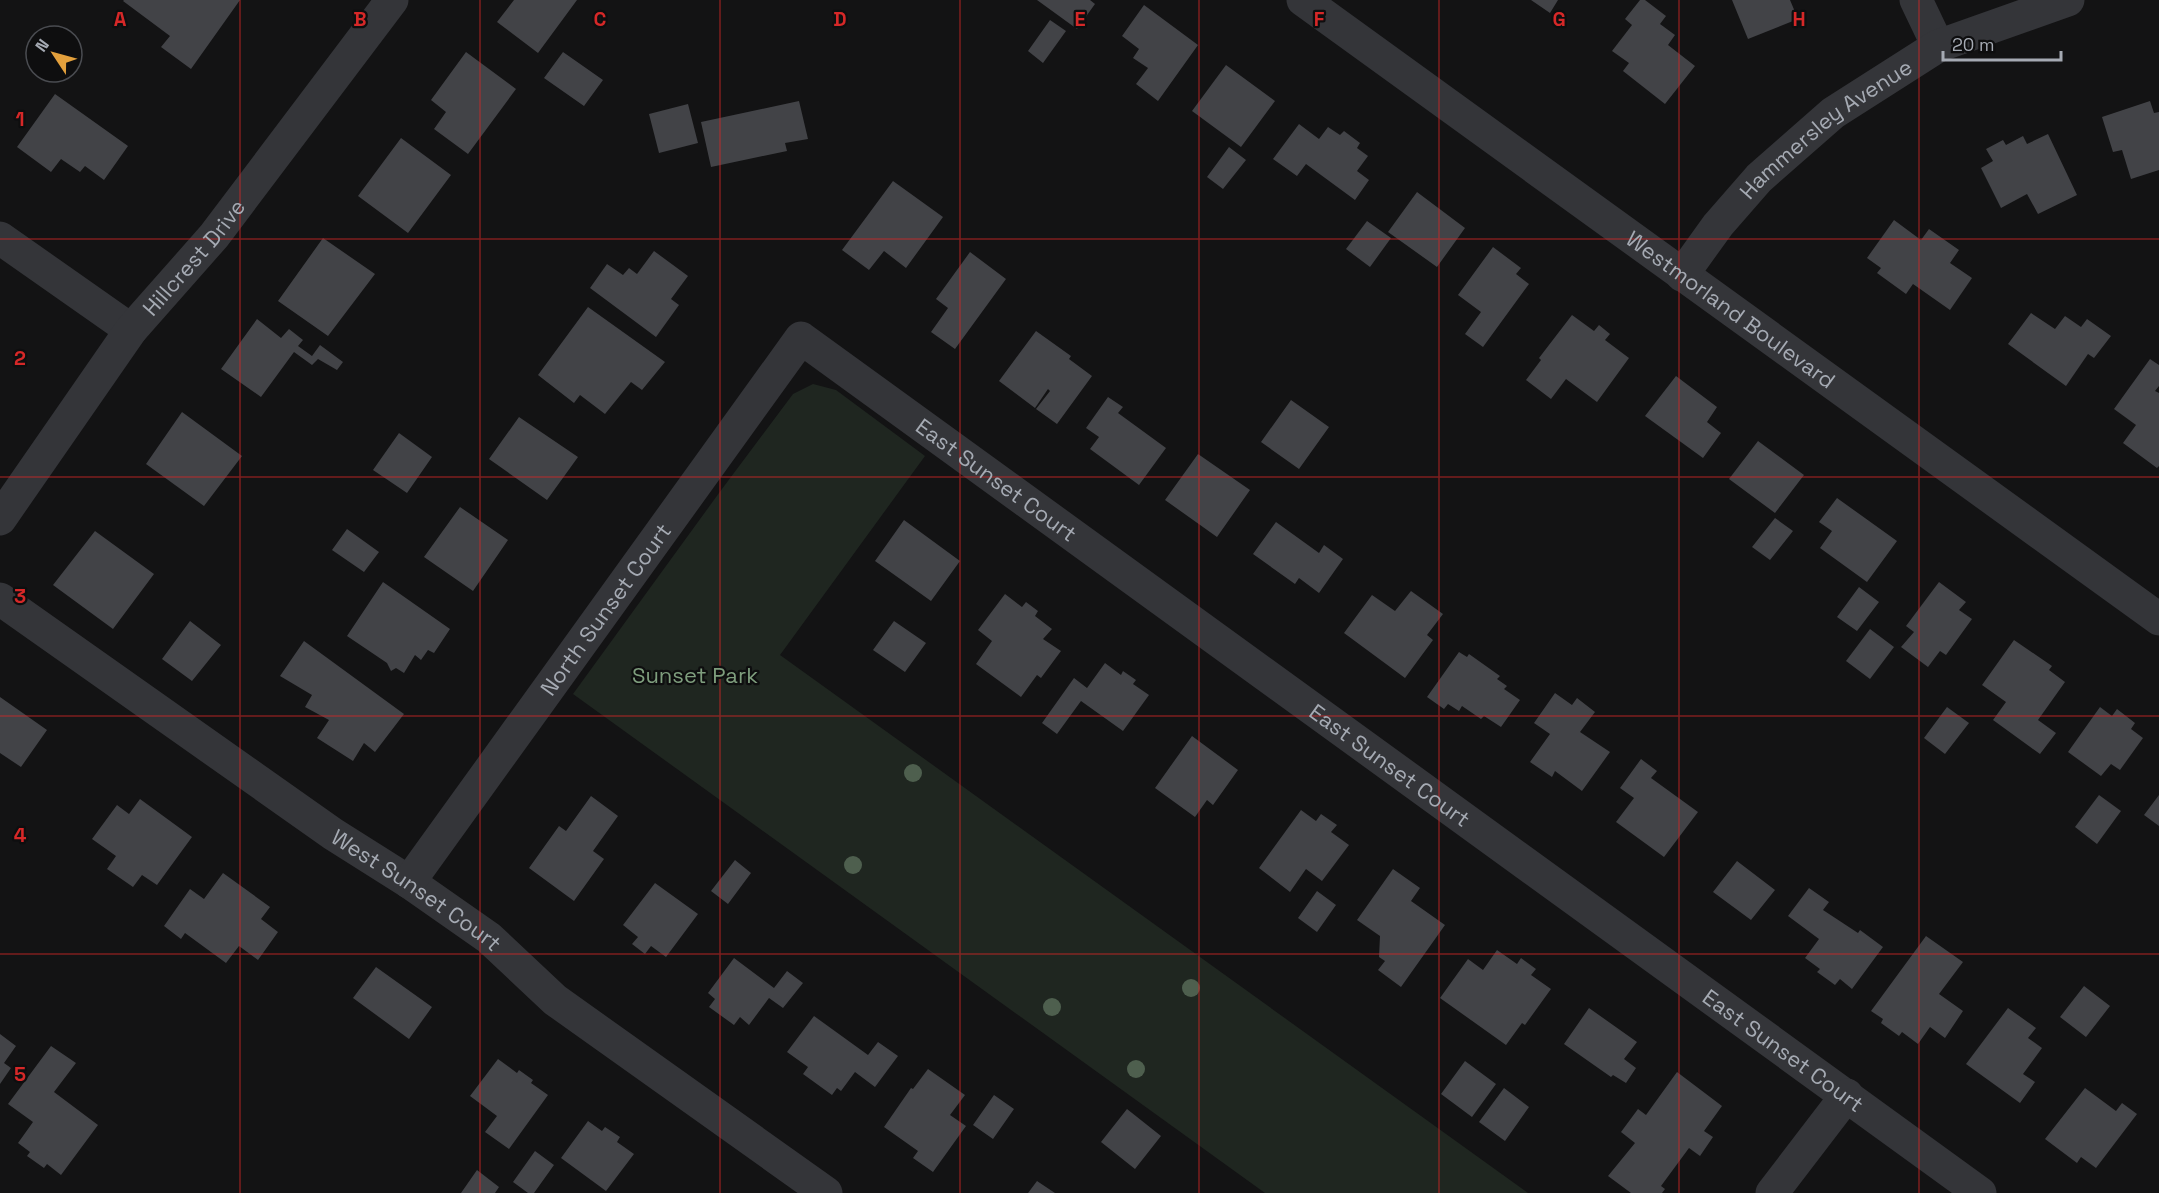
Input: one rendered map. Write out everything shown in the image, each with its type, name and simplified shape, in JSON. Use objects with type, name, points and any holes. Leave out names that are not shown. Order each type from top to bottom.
[{"type":"street","name":"Hillcrest Drive","points":[[0,519],[131,330],[214,236],[392,0]]},
{"type":"street","name":"Westmorland Boulevard","points":[[1303,0],[2159,619]]},
{"type":"street","points":[[1916,0],[1938,46]]},
{"type":"street","name":"Hammersley Avenue","points":[[1682,275],[1718,225],[1759,178],[1833,113],[1938,46],[2068,0]]},
{"type":"street","points":[[0,238],[131,330]]},
{"type":"street","name":"North Sunset Court","points":[[410,882],[801,338]]},
{"type":"street","name":"East Sunset Court","points":[[801,338],[1980,1193]]},
{"type":"street","name":"West Sunset Court","points":[[0,599],[333,834],[410,882],[489,938],[555,1000],[826,1193]]},
{"type":"street","points":[[1772,1193],[1846,1095]]},
{"type":"green space","name":"Sunset Park","points":[[813,384],[836,390],[925,456],[780,655],[1528,1193],[1265,1193],[573,694],[793,394]]},
{"type":"building","points":[[124,0],[240,0],[191,69],[161,47],[170,36]]},
{"type":"building","points":[[514,0],[577,0],[538,53],[497,22]]},
{"type":"building","points":[[1037,0],[1090,0],[1095,4],[1077,29]]},
{"type":"building","points":[[1531,0],[1558,0],[1550,13]]},
{"type":"building","points":[[1640,0],[1645,0],[1666,16],[1660,24],[1675,35],[1668,45],[1695,66],[1665,104],[1623,71],[1629,63],[1612,51],[1632,25],[1625,19]]},
{"type":"building","points":[[1732,0],[1790,0],[1798,19],[1748,39]]},
{"type":"building","points":[[1144,5],[1198,45],[1158,101],[1136,84],[1148,68],[1133,58],[1139,49],[1122,36]]},
{"type":"building","points":[[1050,20],[1066,31],[1043,63],[1028,51]]},
{"type":"building","points":[[466,52],[516,89],[468,154],[434,129],[446,112],[431,100]]},
{"type":"building","points":[[563,52],[603,80],[584,106],[544,78]]},
{"type":"building","points":[[1226,65],[1275,101],[1241,147],[1192,111]]},
{"type":"building","points":[[55,94],[128,146],[104,180],[85,166],[80,172],[61,159],[51,172],[17,147]]},
{"type":"building","points":[[799,101],[808,139],[785,143],[787,151],[711,167],[701,122]]},
{"type":"building","points":[[2150,101],[2154,113],[2159,112],[2159,170],[2131,179],[2122,150],[2113,152],[2102,117]]},
{"type":"building","points":[[688,104],[698,143],[659,153],[649,114]]},
{"type":"building","points":[[1299,124],[1319,139],[1328,127],[1340,135],[1344,131],[1360,143],[1357,148],[1368,156],[1357,171],[1369,180],[1355,200],[1306,164],[1297,176],[1273,159]]},
{"type":"building","points":[[2048,134],[2077,195],[2038,214],[2027,194],[2001,208],[1981,168],[1993,161],[1986,149],[2003,140],[2006,145],[2023,136],[2027,144]]},
{"type":"building","points":[[401,138],[451,175],[408,233],[358,196]]},
{"type":"building","points":[[1229,147],[1246,160],[1223,189],[1207,177]]},
{"type":"building","points":[[893,181],[943,217],[906,268],[884,251],[869,270],[842,250]]},
{"type":"building","points":[[1417,192],[1465,228],[1437,267],[1388,232]]},
{"type":"building","points":[[1894,220],[1921,240],[1929,229],[1959,250],[1950,263],[1972,278],[1950,310],[1913,284],[1906,294],[1877,273],[1881,268],[1867,258]]},
{"type":"building","points":[[1367,221],[1391,238],[1370,267],[1346,249]]},
{"type":"building","points":[[323,238],[375,274],[328,336],[278,301]]},
{"type":"building","points":[[1493,247],[1521,268],[1516,274],[1529,284],[1483,347],[1465,334],[1481,312],[1458,295]]},
{"type":"building","points":[[654,251],[688,276],[671,299],[679,305],[656,337],[590,288],[607,264],[623,275],[629,268],[637,274]]},
{"type":"building","points":[[970,252],[1006,279],[955,349],[931,332],[948,308],[936,299]]},
{"type":"building","points":[[588,307],[665,362],[642,390],[631,382],[605,414],[580,395],[574,403],[538,375]]},
{"type":"building","points":[[2031,313],[2055,329],[2065,316],[2081,327],[2087,319],[2111,336],[2094,358],[2088,354],[2066,386],[2008,344]]},
{"type":"building","points":[[1572,315],[1594,331],[1599,325],[1610,334],[1605,340],[1629,358],[1597,402],[1566,379],[1551,399],[1526,380],[1541,360],[1539,358]]},
{"type":"building","points":[[257,319],[281,338],[289,329],[303,340],[298,346],[312,356],[320,345],[343,362],[337,370],[318,359],[312,365],[294,352],[261,397],[221,369]]},
{"type":"building","points":[[1036,331],[1071,356],[1069,359],[1092,376],[1057,424],[1036,409],[1050,391],[1048,389],[1035,408],[999,381]]},
{"type":"building","points":[[2150,359],[2159,365],[2159,386],[2155,391],[2159,393],[2159,466],[2157,468],[2123,443],[2136,425],[2114,409]]},
{"type":"building","points":[[1676,376],[1717,407],[1707,422],[1721,433],[1703,458],[1645,416]]},
{"type":"building","points":[[1108,397],[1123,407],[1118,413],[1166,448],[1139,485],[1090,449],[1099,437],[1086,428]]},
{"type":"building","points":[[1291,400],[1329,427],[1299,469],[1261,442]]},
{"type":"building","points":[[182,412],[242,456],[204,506],[146,464]]},
{"type":"building","points":[[519,417],[578,457],[547,500],[489,459]]},
{"type":"building","points":[[399,433],[432,457],[407,493],[373,470]]},
{"type":"building","points":[[1758,441],[1804,475],[1775,513],[1729,479]]},
{"type":"building","points":[[1198,454],[1250,490],[1217,537],[1165,500]]},
{"type":"building","points":[[1837,498],[1897,541],[1867,582],[1820,548],[1832,531],[1819,522]]},
{"type":"building","points":[[460,507],[508,540],[473,591],[424,557]]},
{"type":"building","points":[[1775,518],[1793,531],[1770,560],[1752,547]]},
{"type":"building","points":[[904,520],[960,561],[931,601],[875,561]]},
{"type":"building","points":[[1276,522],[1319,553],[1324,545],[1343,559],[1319,593],[1299,578],[1295,584],[1253,554]]},
{"type":"building","points":[[347,529],[379,552],[364,572],[332,550]]},
{"type":"building","points":[[95,531],[154,574],[113,629],[53,585]]},
{"type":"building","points":[[383,582],[450,629],[434,653],[428,650],[421,660],[415,655],[404,673],[396,668],[391,671],[387,663],[347,636]]},
{"type":"building","points":[[1939,582],[1966,602],[1959,610],[1972,619],[1946,655],[1940,651],[1928,667],[1901,647],[1914,632],[1906,626]]},
{"type":"building","points":[[1859,587],[1879,602],[1857,631],[1837,617]]},
{"type":"building","points":[[1411,591],[1443,614],[1427,635],[1433,640],[1405,678],[1344,633],[1372,595],[1395,611]]},
{"type":"building","points":[[1005,594],[1022,607],[1026,602],[1038,611],[1035,616],[1052,629],[1043,639],[1061,651],[1041,678],[1037,675],[1021,697],[976,664],[992,641],[978,630]]},
{"type":"building","points":[[190,621],[221,645],[192,681],[162,659]]},
{"type":"building","points":[[894,621],[926,643],[905,672],[873,650]]},
{"type":"building","points":[[1870,629],[1894,647],[1870,679],[1846,661]]},
{"type":"building","points":[[2014,640],[2052,666],[2049,670],[2065,682],[2038,720],[2056,733],[2040,754],[1993,720],[2006,702],[1982,685]]},
{"type":"building","points":[[304,641],[404,714],[375,752],[364,743],[353,761],[317,738],[329,720],[305,707],[312,695],[280,676]]},
{"type":"building","points":[[1459,652],[1467,657],[1469,654],[1500,676],[1497,679],[1507,686],[1504,689],[1520,700],[1501,727],[1484,716],[1481,719],[1462,706],[1459,711],[1448,704],[1444,709],[1427,697]]},
{"type":"building","points":[[1105,663],[1121,675],[1123,671],[1136,680],[1133,684],[1149,695],[1123,731],[1081,701],[1057,734],[1042,723],[1074,678],[1087,688]]},
{"type":"building","points":[[1555,693],[1572,705],[1577,698],[1595,712],[1580,732],[1610,752],[1582,791],[1555,771],[1552,777],[1530,762],[1550,734],[1534,723]]},
{"type":"building","points":[[0,697],[47,730],[21,767],[0,753]]},
{"type":"building","points":[[1947,707],[1969,723],[1945,754],[1924,738]]},
{"type":"building","points":[[2100,707],[2112,716],[2117,709],[2135,723],[2131,729],[2143,738],[2120,770],[2111,764],[2101,776],[2068,752]]},
{"type":"building","points":[[1192,736],[1238,770],[1213,805],[1207,800],[1195,817],[1155,788]]},
{"type":"building","points":[[1641,759],[1657,771],[1651,778],[1698,812],[1664,857],[1616,822],[1634,798],[1620,788]]},
{"type":"building","points":[[2099,795],[2121,811],[2097,844],[2075,827]]},
{"type":"building","points":[[2159,795],[2159,826],[2144,815]]},
{"type":"building","points":[[591,796],[618,816],[593,851],[604,859],[574,901],[529,868],[559,826],[566,831]]},
{"type":"building","points":[[140,799],[192,837],[157,885],[142,875],[133,887],[107,869],[116,856],[92,839],[117,805],[129,814]]},
{"type":"building","points":[[1301,810],[1316,821],[1321,814],[1337,825],[1331,832],[1349,845],[1322,881],[1306,869],[1290,892],[1259,868]]},
{"type":"building","points":[[735,860],[751,873],[728,904],[711,891]]},
{"type":"building","points":[[1737,861],[1775,890],[1751,920],[1713,892]]},
{"type":"building","points":[[1393,869],[1420,888],[1411,901],[1445,925],[1401,987],[1378,970],[1385,961],[1379,957],[1380,936],[1357,920]]},
{"type":"building","points":[[223,873],[270,907],[261,919],[278,932],[258,960],[239,946],[226,963],[185,933],[181,939],[164,926],[190,889],[204,899]]},
{"type":"building","points":[[655,883],[698,914],[666,957],[651,946],[645,954],[632,944],[638,937],[623,925]]},
{"type":"building","points":[[1809,888],[1829,902],[1823,910],[1858,933],[1860,930],[1883,947],[1852,989],[1840,979],[1835,985],[1817,972],[1820,969],[1805,958],[1819,939],[1788,916]]},
{"type":"building","points":[[1317,891],[1336,905],[1317,932],[1298,918]]},
{"type":"building","points":[[1926,936],[1963,962],[1939,994],[1963,1011],[1945,1038],[1930,1027],[1918,1044],[1902,1032],[1899,1036],[1881,1023],[1883,1019],[1871,1011]]},
{"type":"building","points":[[1497,950],[1517,964],[1521,958],[1536,969],[1531,975],[1551,989],[1525,1025],[1522,1023],[1506,1045],[1440,998],[1468,959],[1483,970]]},
{"type":"building","points":[[734,958],[774,988],[787,971],[803,983],[783,1008],[769,998],[749,1025],[740,1017],[734,1025],[709,1007],[715,999],[708,993]]},
{"type":"building","points":[[376,967],[432,1007],[409,1039],[353,998]]},
{"type":"building","points":[[2084,986],[2110,1006],[2086,1037],[2060,1017]]},
{"type":"building","points":[[1589,1008],[1637,1042],[1624,1059],[1636,1068],[1626,1083],[1613,1075],[1611,1077],[1564,1044]]},
{"type":"building","points":[[2008,1008],[2036,1028],[2028,1038],[2042,1048],[2023,1074],[2035,1082],[2020,1103],[1966,1064]]},
{"type":"building","points":[[814,1016],[868,1055],[878,1042],[898,1056],[875,1087],[855,1072],[841,1091],[837,1088],[832,1095],[803,1074],[808,1067],[787,1052]]},
{"type":"building","points":[[0,1034],[16,1046],[4,1063],[11,1068],[0,1084]]},
{"type":"building","points":[[51,1046],[76,1063],[54,1092],[98,1125],[61,1175],[47,1164],[44,1168],[27,1156],[30,1152],[18,1143],[33,1122],[8,1104]]},
{"type":"building","points":[[498,1059],[517,1073],[519,1070],[533,1080],[531,1083],[548,1095],[509,1149],[485,1132],[497,1116],[470,1096]]},
{"type":"building","points":[[1465,1061],[1496,1084],[1472,1117],[1441,1094]]},
{"type":"building","points":[[928,1069],[965,1095],[950,1115],[966,1126],[933,1172],[913,1158],[918,1151],[884,1127],[911,1088],[913,1089]]},
{"type":"building","points":[[1677,1072],[1722,1106],[1704,1131],[1713,1137],[1700,1156],[1689,1148],[1661,1186],[1665,1189],[1662,1193],[1631,1193],[1608,1176],[1635,1143],[1621,1132],[1638,1109],[1646,1115]]},
{"type":"building","points":[[1504,1088],[1529,1107],[1505,1141],[1479,1122]]},
{"type":"building","points":[[2085,1088],[2116,1111],[2122,1103],[2137,1114],[2096,1168],[2081,1157],[2077,1163],[2045,1139]]},
{"type":"building","points":[[994,1095],[1014,1109],[993,1139],[973,1125]]},
{"type":"building","points":[[1127,1109],[1161,1136],[1135,1169],[1101,1142]]},
{"type":"building","points":[[588,1121],[602,1131],[605,1127],[620,1137],[617,1142],[634,1154],[606,1191],[561,1158]]},
{"type":"building","points":[[535,1151],[554,1165],[534,1193],[528,1193],[513,1182]]},
{"type":"building","points":[[477,1170],[499,1187],[495,1193],[461,1193]]},
{"type":"building","points":[[1037,1181],[1055,1193],[1028,1193]]}]
